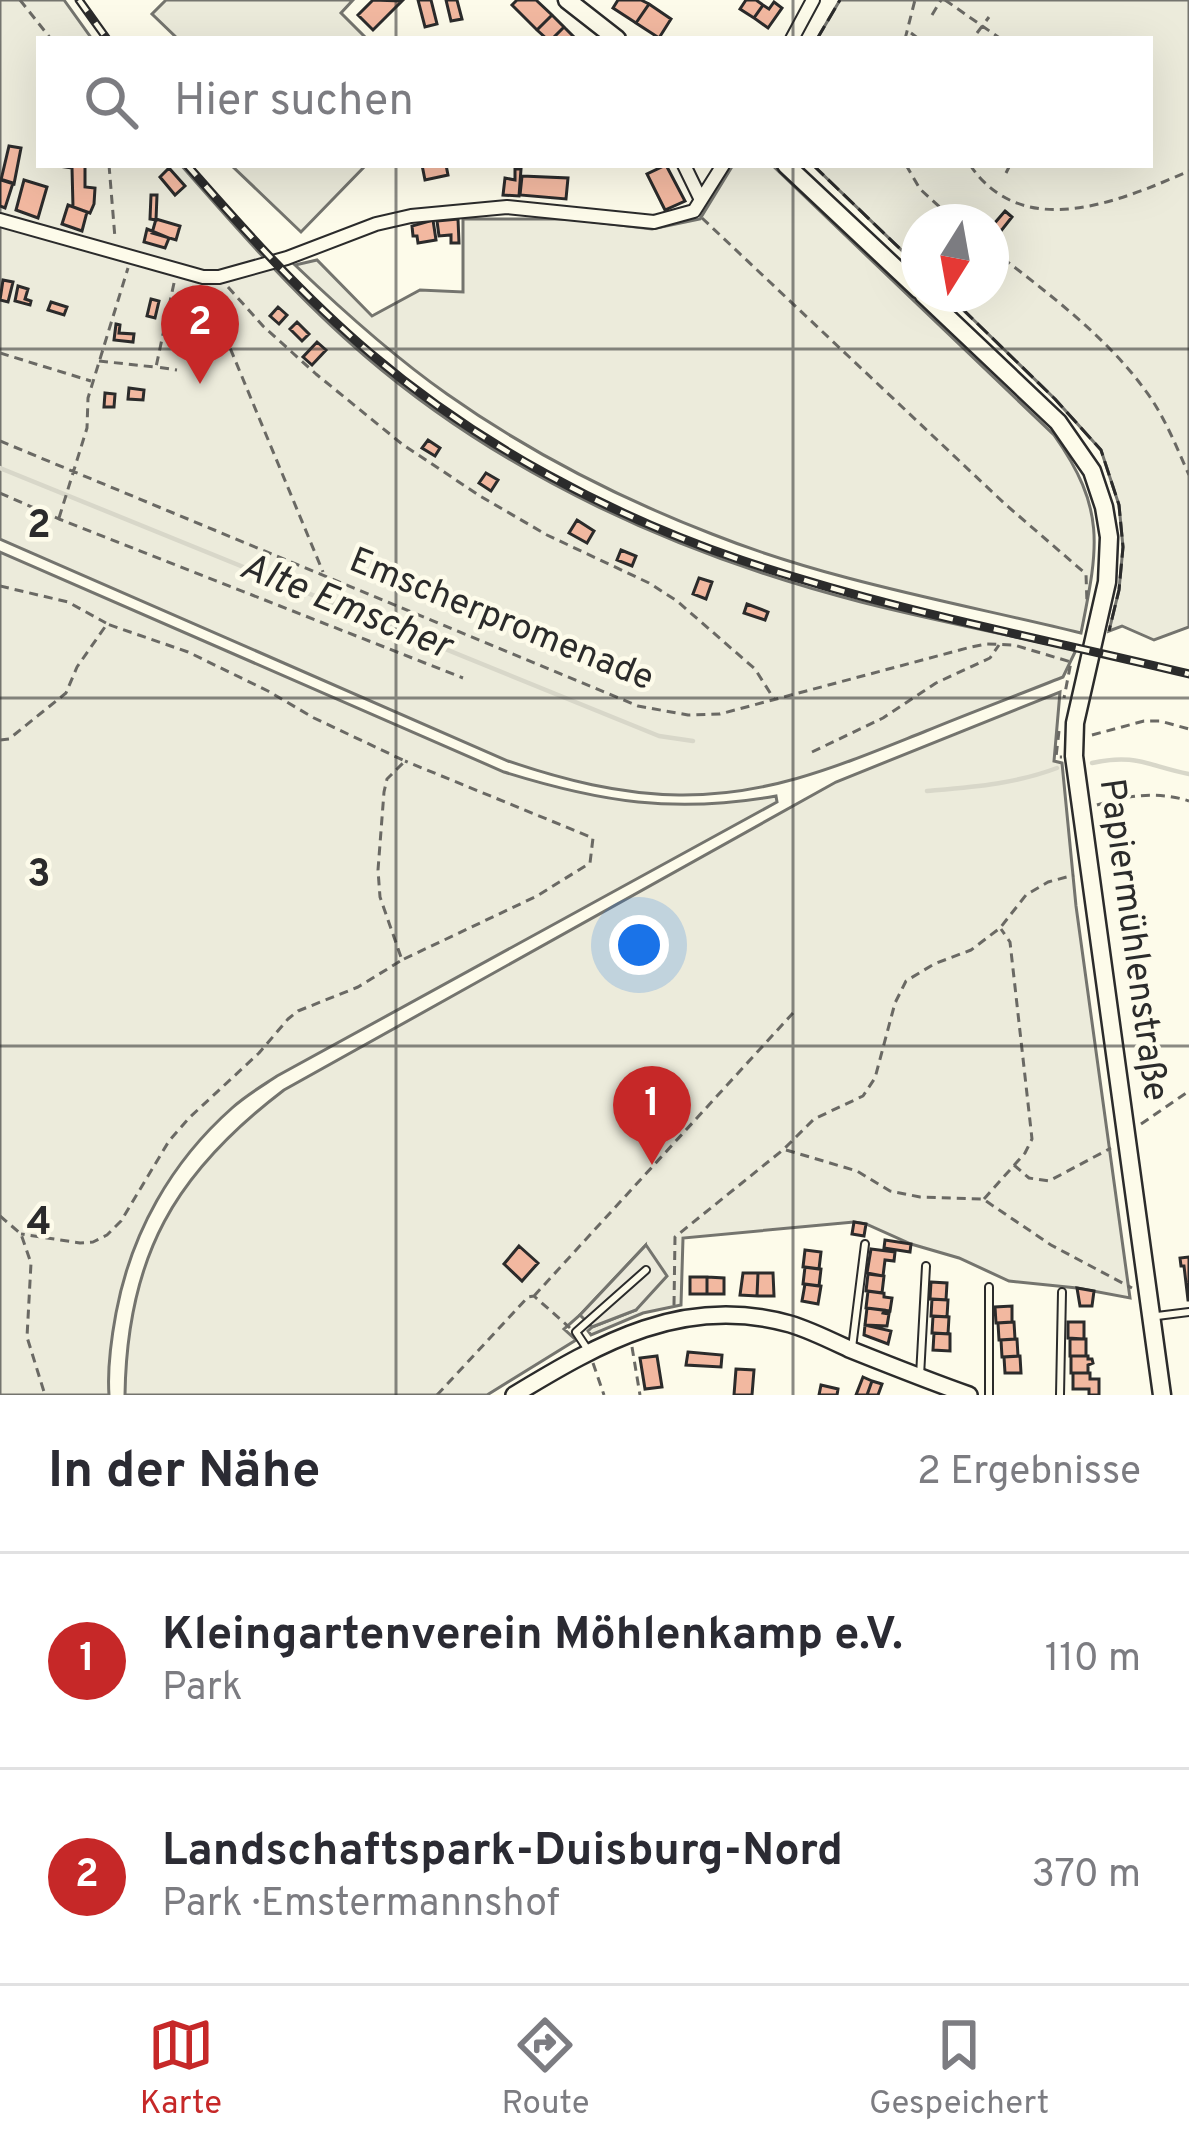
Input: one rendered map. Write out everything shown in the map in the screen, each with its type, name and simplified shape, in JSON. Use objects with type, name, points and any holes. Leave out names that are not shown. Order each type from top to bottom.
[{"type":"main road","points":[[567,0],[609,36]]},
{"type":"main road","name":"Papiermühlenstraße","points":[[789,168],[901,273]]},
{"type":"main road","name":"Papiermühlenstraße","points":[[942,312],[1058,422],[1092,472],[1104,507],[1109,537],[1107,582],[1075,722],[1074,756],[1162,1395]]},
{"type":"street","points":[[794,36],[814,0]]},
{"type":"street","points":[[685,168],[701,200]]},
{"type":"street","points":[[0,220],[202,277],[219,277],[411,216],[507,207],[654,222],[694,211],[721,168]]},
{"type":"street","points":[[514,1395],[589,1350],[629,1333],[674,1321],[728,1315],[793,1325],[969,1395]]},
{"type":"lane","points":[[852,1350],[865,1244]]},
{"type":"lane","points":[[920,1378],[926,1266]]},
{"type":"lane","points":[[589,1350],[576,1332],[646,1270]]},
{"type":"lane","points":[[989,1287],[989,1395]]},
{"type":"lane","points":[[1060,1395],[1062,1292]]},
{"type":"lane","points":[[1151,1317],[1189,1312]]},
{"type":"path","points":[[20,0],[49,36]]},
{"type":"path","points":[[905,36],[915,0]]},
{"type":"path","points":[[932,16],[943,0],[997,36]]},
{"type":"path","points":[[977,33],[989,17]]},
{"type":"path","points":[[911,33],[915,36]]},
{"type":"path","points":[[109,168],[115,252]]},
{"type":"path","points":[[908,168],[936,204]]},
{"type":"path","points":[[973,168],[998,193],[1023,207],[1048,210],[1120,198],[1189,171]]},
{"type":"path","points":[[1006,172],[1008,168]]},
{"type":"path","points":[[701,218],[1086,574],[1089,608],[1095,592]]},
{"type":"path","points":[[1009,264],[1128,368],[1149,394],[1189,475]]},
{"type":"path","points":[[59,519],[89,421],[88,398],[128,267]]},
{"type":"path","points":[[156,368],[176,269]]},
{"type":"path","points":[[219,277],[216,304],[228,343],[325,575]]},
{"type":"path","points":[[219,277],[263,326],[402,444],[547,535],[677,601],[755,669],[774,699]]},
{"type":"path","points":[[0,352],[93,382]]},
{"type":"path","points":[[99,361],[177,370]]},
{"type":"path","name":"Emscherpromenade","points":[[0,441],[638,706],[663,712],[705,716],[971,646],[1000,643],[1071,662]]},
{"type":"path","points":[[0,493],[463,678]]},
{"type":"path","points":[[0,586],[68,602],[107,624],[188,652],[405,761],[593,838],[590,863],[554,886],[288,1019],[169,1141],[121,1221],[107,1235],[80,1244],[21,1234]]},
{"type":"path","points":[[0,740],[8,739],[66,693],[77,667],[107,624]]},
{"type":"path","points":[[812,752],[990,658],[1000,643]]},
{"type":"path","points":[[1085,735],[1144,721],[1189,729]]},
{"type":"path","points":[[402,960],[380,897],[378,870],[387,779],[405,761]]},
{"type":"path","points":[[1091,806],[1166,794],[1189,801]]},
{"type":"path","points":[[674,1321],[675,1237],[814,1119],[862,1096],[879,1067],[895,1003],[906,980],[970,950],[1000,928],[1026,895],[1048,882],[1076,875]]},
{"type":"path","points":[[983,1199],[1032,1139],[1010,942],[1000,928]]},
{"type":"path","points":[[436,1395],[534,1296],[793,1013]]},
{"type":"path","points":[[1135,1130],[1189,1091]]},
{"type":"path","points":[[1013,1164],[1029,1178],[1049,1181],[1113,1147]]},
{"type":"path","points":[[784,1149],[857,1171],[890,1191],[983,1199],[1051,1245],[1133,1289]]},
{"type":"path","points":[[0,1216],[21,1234],[31,1263],[27,1336],[45,1395]]},
{"type":"path","points":[[534,1296],[576,1332]]},
{"type":"path","points":[[629,1333],[640,1395]]},
{"type":"path","points":[[589,1350],[604,1395]]},
{"type":"shaded area","points":[[0,0],[64,0],[90,36],[36,36],[36,168],[184,168],[292,288],[365,356],[477,439],[599,507],[663,536],[794,583],[1076,650],[1063,677],[806,776],[713,794],[635,792],[508,761],[0,539]]},
{"type":"shaded area","points":[[166,0],[353,0],[341,13],[364,36],[175,36],[152,14]]},
{"type":"shaded area","points":[[840,0],[1189,0],[1189,627],[1154,640],[1122,626],[1109,631],[1123,547],[1119,505],[1101,450],[966,312],[1009,312],[1009,204],[901,204],[901,250],[816,168],[1153,168],[1153,36],[819,36]]},
{"type":"shaded area","points":[[234,168],[363,168],[301,232]]},
{"type":"shaded area","points":[[731,168],[775,168],[901,289],[901,312],[926,312],[1054,435],[1083,486],[1094,530],[1081,633],[802,565],[643,505],[542,454],[447,394],[295,265],[317,260],[372,316],[420,290],[463,292],[463,219],[570,219],[652,229],[700,219]]},
{"type":"shaded area","points":[[0,552],[504,772],[638,802],[704,804],[776,796],[777,802],[277,1076],[232,1108],[172,1176],[143,1227],[116,1313],[109,1395],[0,1395]]},
{"type":"shaded area","points":[[1060,692],[1054,761],[1062,763],[1076,906],[1130,1298],[1009,1281],[959,1258],[854,1222],[683,1238],[681,1305],[643,1313],[591,1335],[588,1331],[636,1310],[645,1246],[564,1329],[576,1340],[487,1395],[125,1395],[135,1300],[164,1222],[213,1153],[284,1090],[836,782]]},
{"type":"shaded area","points":[[646,1245],[667,1276],[636,1310],[592,1327],[580,1315]]},
{"type":"building","points":[[373,0],[402,1],[373,30],[358,15]]},
{"type":"building","points":[[418,0],[431,0],[437,24],[425,27]]},
{"type":"building","points":[[446,0],[457,0],[462,19],[451,21]]},
{"type":"building","points":[[517,0],[536,0],[552,15],[537,30],[512,5]]},
{"type":"building","points":[[618,0],[649,4],[636,23],[613,8]]},
{"type":"building","points":[[746,0],[763,5],[754,18],[740,9]]},
{"type":"building","points":[[774,2],[782,8],[768,28],[754,18],[763,5],[769,9]]},
{"type":"building","points":[[649,4],[671,19],[660,36],[636,23]]},
{"type":"building","points":[[552,15],[564,27],[555,36],[537,30]]},
{"type":"building","points":[[9,146],[21,148],[14,184],[1,180]]},
{"type":"building","points":[[72,168],[85,168],[85,187],[95,188],[94,204],[90,213],[73,207]]},
{"type":"building","points":[[169,168],[185,186],[175,195],[160,177]]},
{"type":"building","points":[[423,168],[447,168],[448,175],[425,180]]},
{"type":"building","points":[[668,168],[685,201],[665,210],[647,174]]},
{"type":"building","points":[[515,169],[521,169],[519,196],[503,195],[505,178],[515,180]]},
{"type":"building","points":[[522,176],[568,178],[566,199],[520,195]]},
{"type":"building","points":[[0,179],[13,183],[5,208],[0,206]]},
{"type":"building","points":[[24,180],[47,187],[38,218],[16,210]]},
{"type":"building","points":[[151,195],[157,195],[156,220],[150,219]]},
{"type":"building","points":[[68,205],[87,212],[82,231],[62,224]]},
{"type":"building","points":[[156,219],[180,226],[176,240],[152,233]]},
{"type":"building","points":[[458,219],[459,243],[451,243],[451,235],[439,236],[437,221]]},
{"type":"building","points":[[433,220],[436,240],[418,243],[412,226]]},
{"type":"building","points":[[147,229],[169,238],[165,248],[144,242]]},
{"type":"building","points":[[3,280],[13,282],[8,302],[0,300]]},
{"type":"building","points":[[18,286],[28,289],[25,299],[30,305],[15,301]]},
{"type":"building","points":[[151,299],[159,301],[155,318],[147,316]]},
{"type":"building","points":[[51,302],[67,307],[64,315],[48,310]]},
{"type":"building","points":[[182,306],[195,307],[194,323],[181,322]]},
{"type":"building","points":[[278,307],[287,315],[279,324],[270,316]]},
{"type":"building","points":[[297,322],[309,334],[302,341],[290,329]]},
{"type":"building","points":[[116,324],[119,333],[134,334],[133,342],[114,340]]},
{"type":"building","points":[[317,342],[326,350],[312,365],[303,357]]},
{"type":"building","points":[[129,388],[144,390],[143,400],[128,399]]},
{"type":"building","points":[[105,393],[115,394],[114,407],[104,407]]},
{"type":"building","points":[[428,440],[440,448],[435,456],[422,448]]},
{"type":"building","points":[[486,473],[498,480],[491,491],[479,483]]},
{"type":"building","points":[[577,520],[594,531],[587,543],[569,533]]},
{"type":"building","points":[[621,550],[636,556],[632,566],[617,560]]},
{"type":"building","points":[[699,578],[712,582],[706,599],[693,594]]},
{"type":"building","points":[[747,604],[768,612],[765,620],[744,613]]},
{"type":"building","points":[[854,1222],[866,1224],[864,1236],[852,1234]]},
{"type":"building","points":[[885,1240],[911,1244],[910,1252],[884,1248]]},
{"type":"building","points":[[519,1246],[538,1263],[522,1281],[504,1264]]},
{"type":"building","points":[[871,1249],[895,1252],[894,1261],[885,1260],[883,1276],[867,1273]]},
{"type":"building","points":[[805,1250],[821,1252],[819,1269],[803,1267]]},
{"type":"building","points":[[1189,1257],[1189,1300],[1188,1300],[1180,1258]]},
{"type":"building","points":[[805,1267],[821,1269],[819,1286],[803,1284]]},
{"type":"building","points":[[743,1273],[758,1273],[757,1296],[740,1295]]},
{"type":"building","points":[[758,1273],[773,1273],[774,1296],[757,1296]]},
{"type":"building","points":[[868,1274],[884,1276],[882,1293],[866,1291]]},
{"type":"building","points":[[690,1277],[707,1277],[707,1294],[690,1294]]},
{"type":"building","points":[[707,1277],[724,1278],[724,1294],[707,1294]]},
{"type":"building","points":[[931,1282],[947,1283],[946,1300],[930,1299]]},
{"type":"building","points":[[805,1284],[821,1286],[818,1304],[802,1301]]},
{"type":"building","points":[[1077,1288],[1094,1291],[1092,1306],[1080,1306]]},
{"type":"building","points":[[868,1291],[892,1298],[890,1311],[866,1308]]},
{"type":"building","points":[[932,1299],[948,1300],[947,1317],[931,1316]]},
{"type":"building","points":[[1012,1306],[1012,1322],[996,1323],[995,1307]]},
{"type":"building","points":[[867,1308],[889,1314],[887,1326],[865,1325]]},
{"type":"building","points":[[933,1316],[949,1317],[948,1334],[932,1333]]},
{"type":"building","points":[[1014,1322],[1015,1339],[999,1340],[998,1323]]},
{"type":"building","points":[[1068,1322],[1084,1322],[1084,1339],[1068,1338]]},
{"type":"building","points":[[865,1325],[891,1331],[888,1344],[864,1335]]},
{"type":"building","points":[[934,1333],[950,1334],[950,1351],[933,1350]]},
{"type":"building","points":[[1017,1339],[1018,1356],[1002,1357],[1001,1340]]},
{"type":"building","points":[[1070,1339],[1086,1339],[1086,1356],[1070,1356]]},
{"type":"building","points":[[688,1352],[722,1355],[721,1367],[686,1365]]},
{"type":"building","points":[[657,1356],[662,1387],[645,1389],[640,1358]]},
{"type":"building","points":[[1020,1356],[1021,1373],[1005,1373],[1004,1357]]},
{"type":"building","points":[[1071,1356],[1092,1359],[1088,1373],[1071,1373]]},
{"type":"building","points":[[736,1369],[754,1370],[752,1395],[734,1395]]},
{"type":"building","points":[[1073,1373],[1090,1373],[1090,1379],[1099,1379],[1099,1395],[1073,1389]]},
{"type":"building","points":[[863,1377],[872,1381],[867,1395],[856,1395]]},
{"type":"building","points":[[872,1381],[882,1384],[878,1395],[867,1395]]},
{"type":"building","points":[[821,1385],[838,1389],[837,1395],[819,1395]]},
{"type":"waterway","name":"Alte Emscher","points":[[0,468],[659,736],[693,741]]},
{"type":"waterway","name":"Alte Emscher","points":[[1092,763],[1131,760],[1189,774]]},
{"type":"waterway","name":"Alte Emscher","points":[[927,791],[1009,781],[1057,768]]},
{"type":"railway","points":[[79,0],[105,36]]},
{"type":"railway","points":[[190,168],[298,286],[370,353],[499,447],[593,499],[691,542],[796,577],[1189,674]]},
{"type":"fence","points":[[819,36],[840,0]]},
{"type":"fence","points":[[816,168],[901,250]]},
{"type":"fence","points":[[966,312],[1101,450],[1119,505],[1123,547],[1109,631]]},
{"type":"place","name":"Landschaftspark-Duisburg-Nord","points":[[200,384]]},
{"type":"place","name":"Kleingartenverein Möhlenkamp e.V.","points":[[652,1165]]}]
